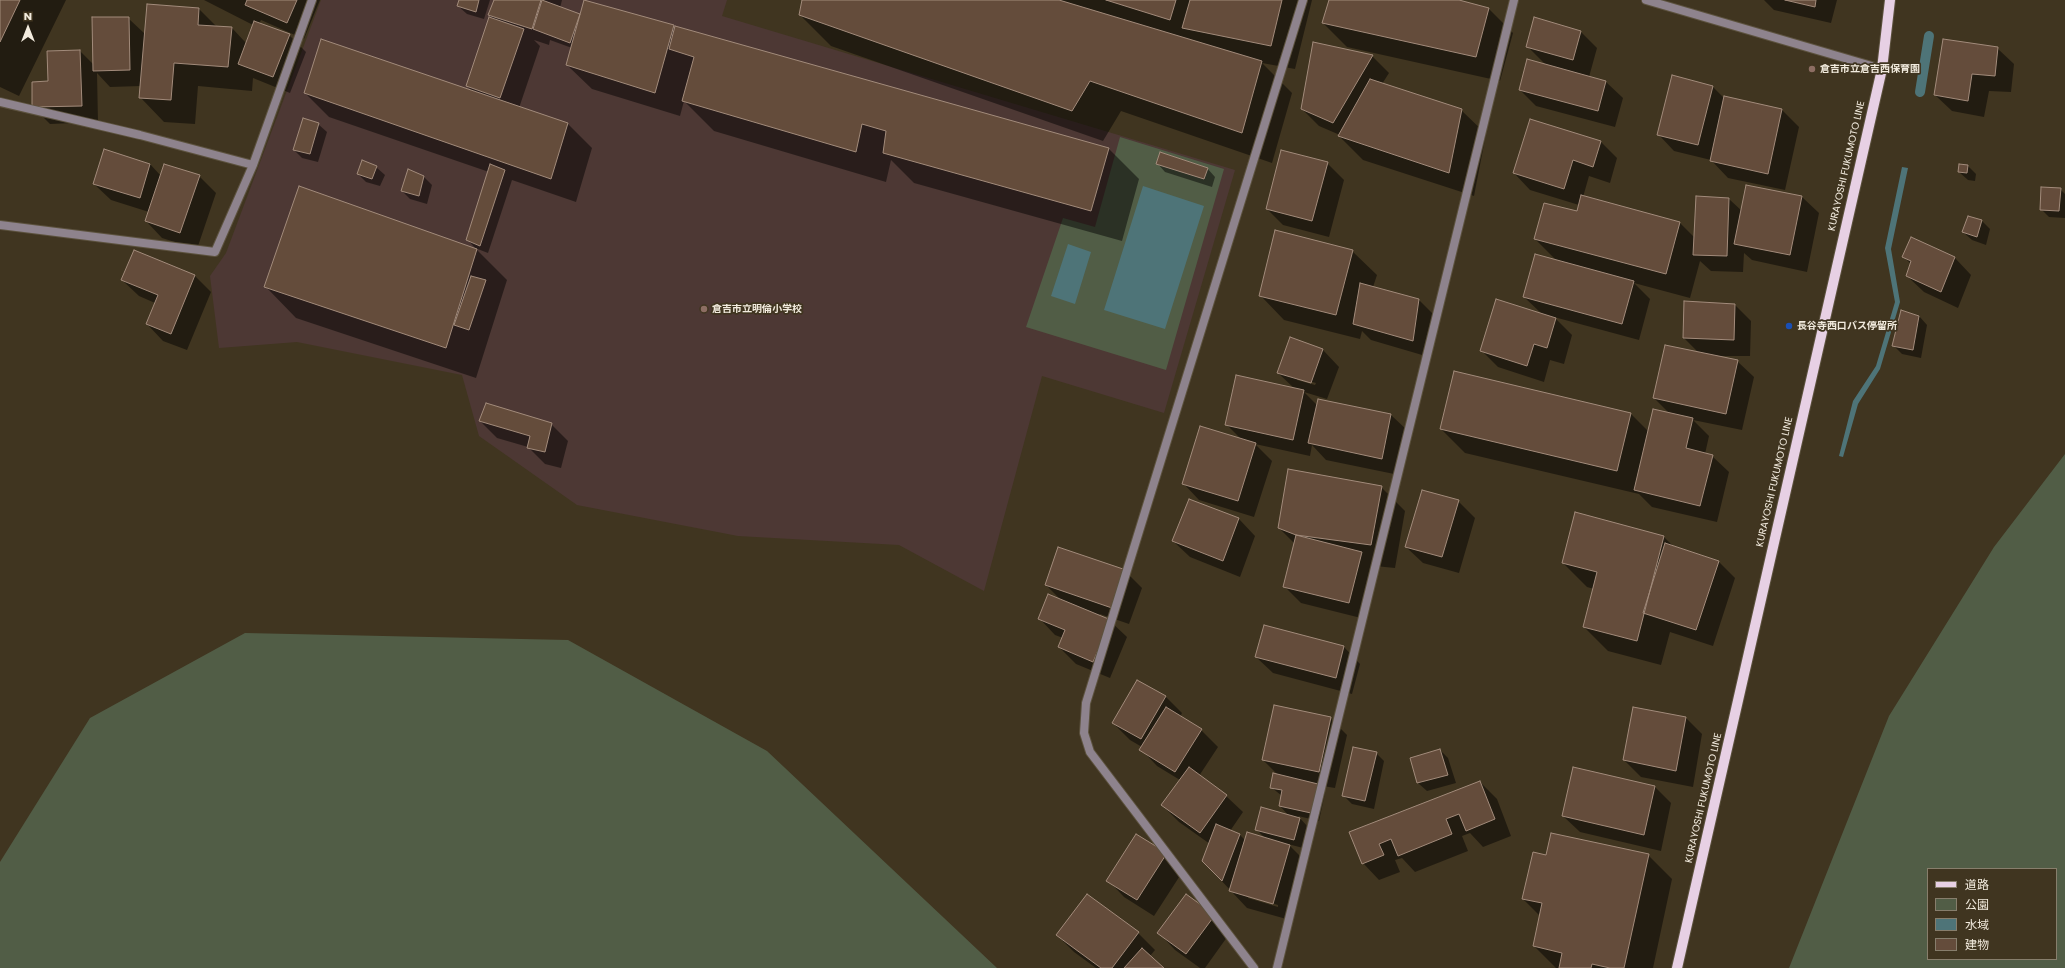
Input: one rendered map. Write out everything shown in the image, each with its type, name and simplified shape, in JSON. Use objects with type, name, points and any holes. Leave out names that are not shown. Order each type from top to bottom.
[{"type":"main road","name":"KURAYOSHI FUKUMOTO LINE","points":[[1678,968],[1882,69],[1890,0]]},
{"type":"street","points":[[0,225],[215,252],[253,165],[312,0]]},
{"type":"street","points":[[1254,968],[1090,752],[1084,733],[1088,695],[1303,0]]},
{"type":"street","points":[[1277,968],[1514,0]]},
{"type":"street","points":[[1646,0],[1882,69]]},
{"type":"street","points":[[0,102],[140,135],[253,165]]},
{"type":"shaded area","name":"倉吉市立明倫小学校","points":[[321,0],[727,0],[722,16],[1235,170],[1164,413],[1042,376],[984,591],[899,545],[738,536],[577,505],[479,436],[462,375],[297,342],[219,348],[210,276],[226,253]]},
{"type":"green space","points":[[1120,137],[1224,169],[1166,370],[1026,327],[1063,218],[1095,227]]},
{"type":"green space","points":[[2065,454],[2065,968],[1789,968],[1889,716],[1994,547]]},
{"type":"green space","points":[[245,633],[568,640],[767,751],[997,968],[0,968],[0,862],[90,718]]},
{"type":"water","points":[[1902,167],[1908,168],[1891,249],[1900,302],[1880,369],[1858,404],[1843,457],[1839,456],[1853,401],[1876,366],[1895,302],[1885,248]]},
{"type":"water","points":[[1143,186],[1204,206],[1165,329],[1104,310]]},
{"type":"water","points":[[1068,244],[1091,252],[1075,304],[1051,296]]},
{"type":"building","points":[[0,0],[20,0],[0,42]]},
{"type":"building","points":[[247,0],[297,0],[287,23],[245,5]]},
{"type":"building","points":[[459,0],[479,0],[476,12],[457,6]]},
{"type":"building","points":[[494,0],[541,0],[532,29],[488,15]]},
{"type":"building","points":[[542,0],[580,14],[570,43],[533,29]]},
{"type":"building","points":[[584,0],[674,25],[655,93],[566,65]]},
{"type":"building","points":[[802,0],[1059,0],[1262,61],[1242,133],[1090,81],[1072,111],[799,15]]},
{"type":"building","points":[[1106,0],[1176,0],[1170,20]]},
{"type":"building","points":[[1190,0],[1282,0],[1271,46],[1182,28]]},
{"type":"building","points":[[1329,0],[1459,0],[1489,8],[1476,57],[1322,23]]},
{"type":"building","points":[[1785,0],[1816,0],[1815,7]]},
{"type":"building","points":[[147,4],[199,8],[198,25],[232,27],[228,67],[174,63],[171,100],[139,98]]},
{"type":"building","points":[[92,17],[129,17],[130,70],[93,71]]},
{"type":"building","points":[[489,17],[524,29],[500,98],[466,86]]},
{"type":"building","points":[[1534,17],[1581,31],[1573,60],[1526,47]]},
{"type":"building","points":[[254,21],[290,34],[273,77],[238,64]]},
{"type":"building","points":[[675,26],[1109,148],[1091,211],[883,153],[886,131],[862,124],[856,152],[682,101],[694,57],[669,49]]},
{"type":"building","points":[[321,39],[568,123],[551,179],[304,93]]},
{"type":"building","points":[[1943,39],[1998,47],[1995,76],[1972,74],[1968,101],[1934,95]]},
{"type":"building","points":[[1313,42],[1373,55],[1333,123],[1301,109]]},
{"type":"building","points":[[80,50],[82,106],[32,107],[32,82],[48,81],[47,51]]},
{"type":"building","points":[[1527,59],[1606,81],[1598,111],[1519,90]]},
{"type":"building","points":[[1672,75],[1713,86],[1698,145],[1657,135]]},
{"type":"building","points":[[1370,79],[1462,109],[1449,173],[1338,136]]},
{"type":"building","points":[[1724,96],[1782,109],[1768,174],[1710,161]]},
{"type":"building","points":[[303,118],[319,123],[310,154],[293,150]]},
{"type":"building","points":[[1530,119],[1601,141],[1593,167],[1573,160],[1564,189],[1513,173]]},
{"type":"building","points":[[104,149],[150,164],[140,198],[93,184]]},
{"type":"building","points":[[1281,150],[1328,162],[1312,221],[1266,209]]},
{"type":"building","points":[[1160,152],[1208,168],[1204,179],[1156,164]]},
{"type":"building","points":[[362,160],[377,166],[372,179],[357,174]]},
{"type":"building","points":[[164,164],[200,175],[180,233],[145,221]]},
{"type":"building","points":[[490,164],[505,170],[480,246],[466,240]]},
{"type":"building","points":[[1959,164],[1968,165],[1967,173],[1958,172]]},
{"type":"building","points":[[408,169],[424,176],[419,196],[401,191]]},
{"type":"building","points":[[1746,185],[1802,196],[1790,255],[1734,244]]},
{"type":"building","points":[[299,186],[477,249],[446,348],[264,287]]},
{"type":"building","points":[[2041,187],[2061,188],[2059,211],[2040,210]]},
{"type":"building","points":[[1581,195],[1680,222],[1666,274],[1534,239],[1544,203],[1577,211]]},
{"type":"building","points":[[1696,196],[1729,198],[1727,256],[1693,255]]},
{"type":"building","points":[[1968,216],[1982,220],[1977,237],[1962,232]]},
{"type":"building","points":[[1275,230],[1353,250],[1336,315],[1259,296]]},
{"type":"building","points":[[1911,237],[1955,257],[1941,292],[1906,276],[1911,261],[1902,257]]},
{"type":"building","points":[[134,250],[195,275],[171,334],[146,324],[158,295],[121,280]]},
{"type":"building","points":[[1535,254],[1634,281],[1622,324],[1523,297]]},
{"type":"building","points":[[471,276],[486,280],[469,330],[454,325]]},
{"type":"building","points":[[1360,283],[1419,299],[1413,341],[1353,324]]},
{"type":"building","points":[[1496,299],[1556,318],[1547,348],[1534,344],[1527,366],[1480,351]]},
{"type":"building","points":[[1684,301],[1735,304],[1734,340],[1683,338]]},
{"type":"building","points":[[1901,310],[1919,316],[1913,350],[1892,346]]},
{"type":"building","points":[[1290,337],[1323,349],[1311,383],[1277,373]]},
{"type":"building","points":[[1665,345],[1738,360],[1726,414],[1653,398]]},
{"type":"building","points":[[1454,371],[1631,413],[1617,471],[1440,429]]},
{"type":"building","points":[[1236,375],[1304,390],[1293,440],[1225,425]]},
{"type":"building","points":[[1318,399],[1391,414],[1382,459],[1308,443]]},
{"type":"building","points":[[486,403],[552,423],[545,452],[527,448],[530,436],[479,421]]},
{"type":"building","points":[[1653,409],[1693,418],[1686,448],[1713,455],[1700,506],[1634,490]]},
{"type":"building","points":[[1200,426],[1256,443],[1238,501],[1182,484]]},
{"type":"building","points":[[1288,469],[1382,486],[1371,545],[1296,535],[1278,528]]},
{"type":"building","points":[[1422,490],[1459,500],[1442,557],[1405,547]]},
{"type":"building","points":[[1189,499],[1239,518],[1223,561],[1172,541]]},
{"type":"building","points":[[1575,512],[1664,536],[1637,641],[1583,627],[1597,572],[1562,563]]},
{"type":"building","points":[[1296,535],[1362,552],[1349,603],[1283,587]]},
{"type":"building","points":[[1665,543],[1719,561],[1696,630],[1643,613]]},
{"type":"building","points":[[1058,547],[1126,570],[1112,608],[1045,585]]},
{"type":"building","points":[[1048,594],[1111,620],[1093,662],[1058,647],[1065,630],[1038,619]]},
{"type":"building","points":[[1264,625],[1344,646],[1336,678],[1255,657]]},
{"type":"building","points":[[1137,680],[1166,696],[1141,739],[1112,723]]},
{"type":"building","points":[[1274,705],[1331,717],[1319,772],[1262,760]]},
{"type":"building","points":[[1166,707],[1202,729],[1175,772],[1139,750]]},
{"type":"building","points":[[1633,707],[1686,717],[1676,771],[1623,760]]},
{"type":"building","points":[[1353,747],[1377,752],[1365,801],[1342,796]]},
{"type":"building","points":[[1440,749],[1448,775],[1417,783],[1410,758]]},
{"type":"building","points":[[1189,767],[1227,795],[1200,833],[1161,805]]},
{"type":"building","points":[[1573,767],[1655,786],[1644,835],[1562,816]]},
{"type":"building","points":[[1273,773],[1318,784],[1311,813],[1279,806],[1282,790],[1270,788]]},
{"type":"building","points":[[1480,781],[1495,819],[1466,831],[1459,814],[1446,819],[1452,834],[1398,856],[1391,839],[1379,844],[1384,855],[1362,864],[1349,832]]},
{"type":"building","points":[[1261,807],[1300,818],[1294,840],[1255,830]]},
{"type":"building","points":[[1216,824],[1240,834],[1222,881],[1202,861]]},
{"type":"building","points":[[1247,832],[1290,845],[1273,904],[1229,891]]},
{"type":"building","points":[[1551,833],[1649,854],[1624,968],[1610,968],[1592,964],[1591,968],[1559,968],[1562,953],[1533,946],[1542,903],[1522,899],[1533,852],[1546,855]]},
{"type":"building","points":[[1136,834],[1167,853],[1137,900],[1106,881]]},
{"type":"building","points":[[1087,894],[1139,932],[1112,968],[1101,968],[1056,935]]},
{"type":"building","points":[[1186,894],[1215,915],[1186,954],[1157,933]]},
{"type":"building","points":[[1142,948],[1164,968],[1124,968]]},
{"type":"waterway","points":[[1920,92],[1929,36]]},
{"type":"place","name":"倉吉市立倉吉西保育園","points":[[1812,69]]},
{"type":"place","name":"倉吉市立明倫小学校","points":[[704,309]]},
{"type":"place","name":"長谷寺西口バス停留所","points":[[1789,326]]}]
